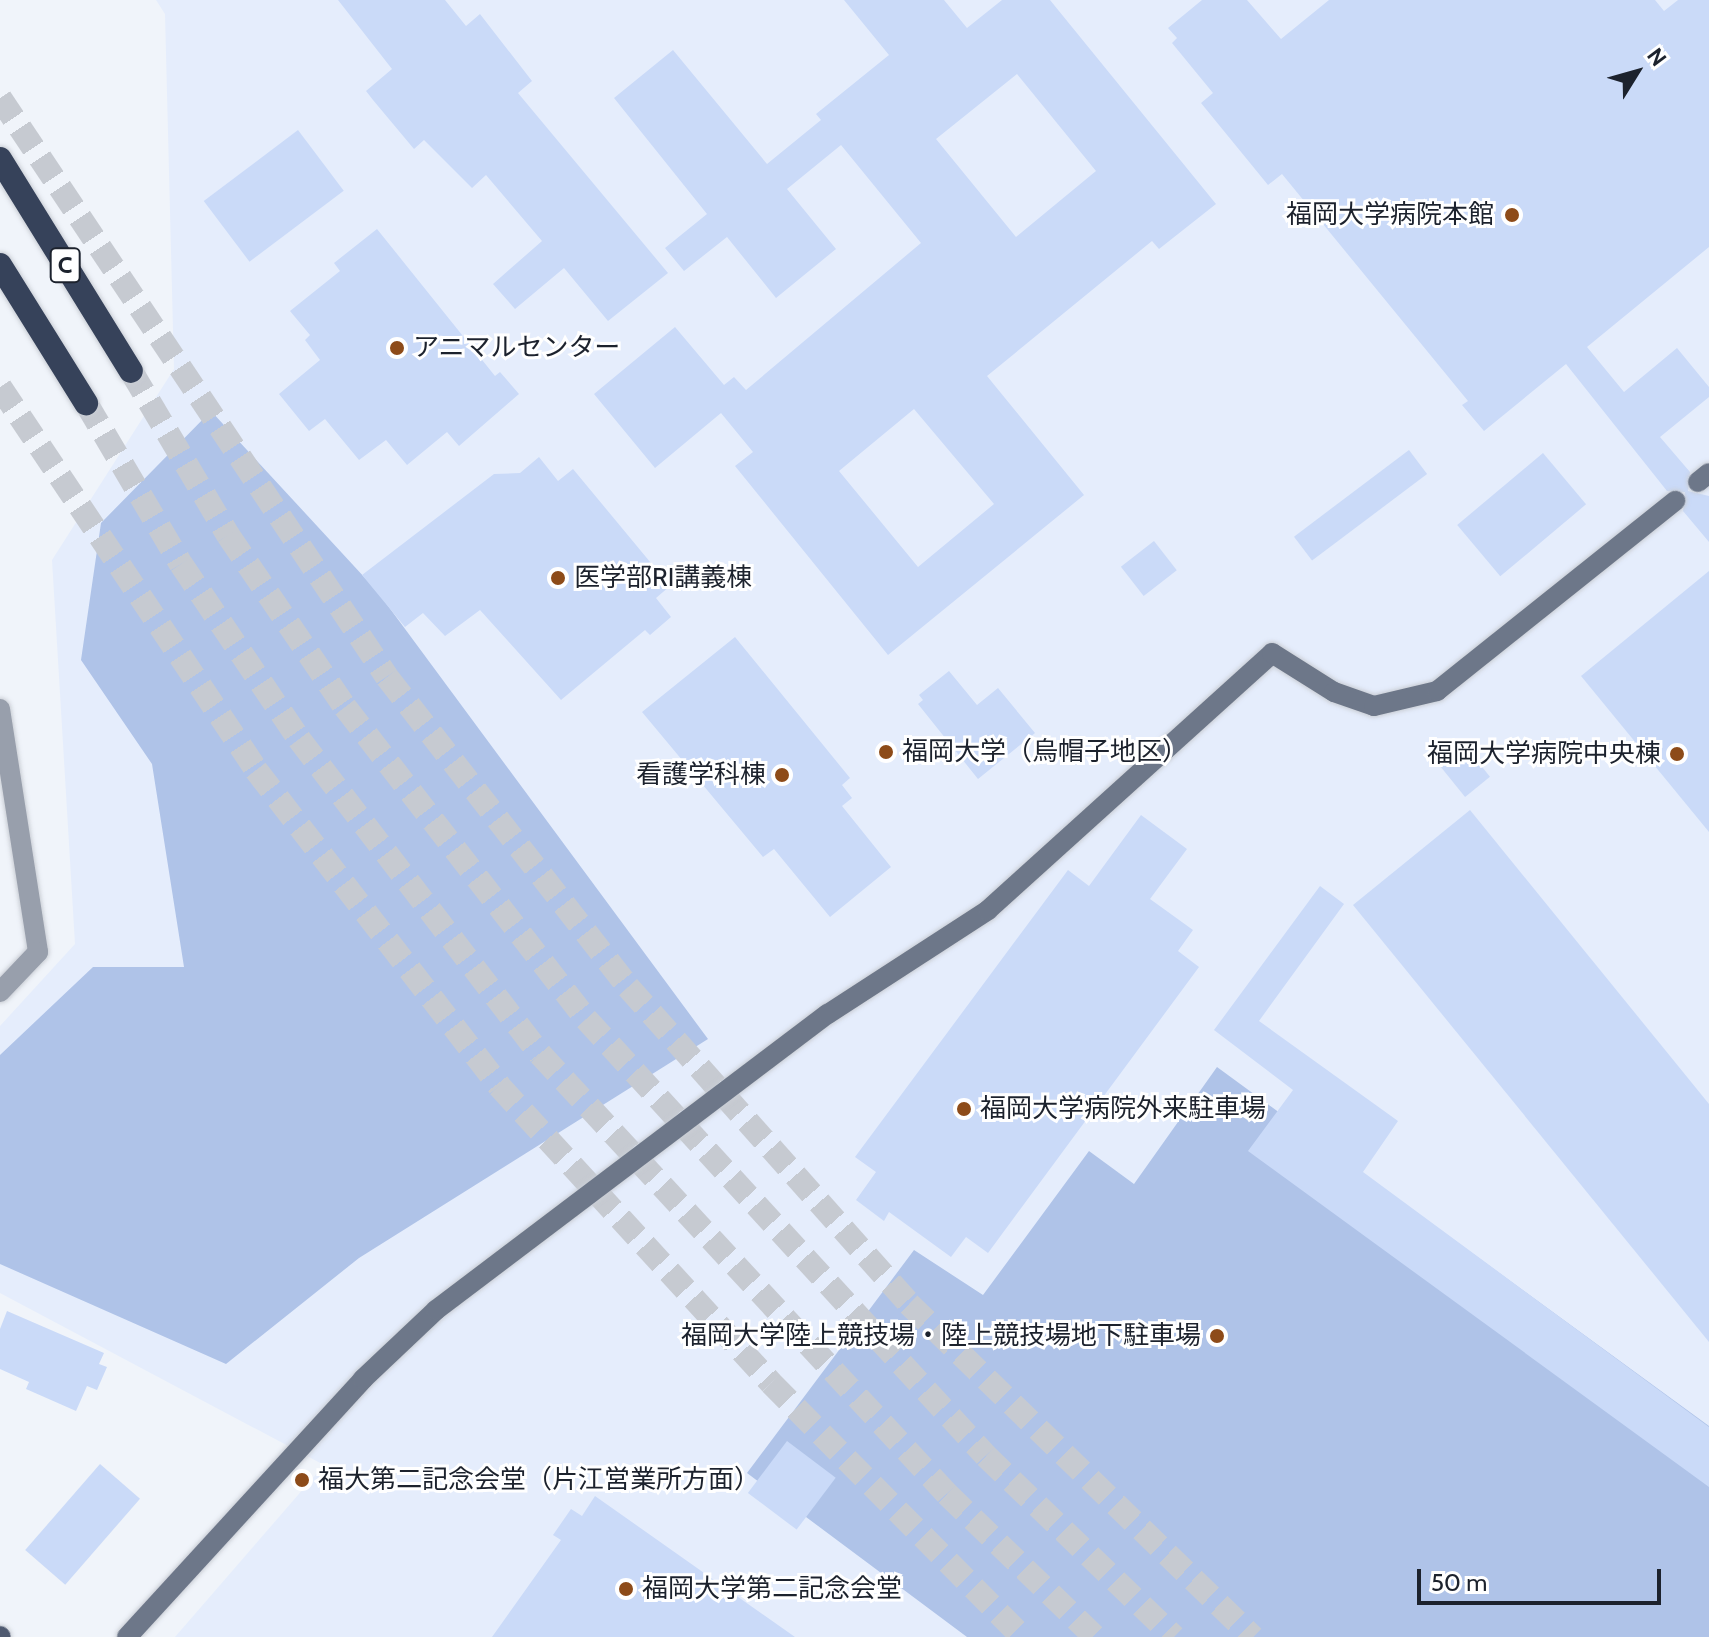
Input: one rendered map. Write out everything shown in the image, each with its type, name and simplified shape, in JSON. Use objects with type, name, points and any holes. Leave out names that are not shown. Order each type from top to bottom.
[{"type":"highway","name":"C","points":[[0,159],[131,371]]},
{"type":"highway","name":"C","points":[[0,265],[86,403]]},
{"type":"street","points":[[127,1637],[363,1379],[436,1310],[828,1014],[988,910],[1272,653],[1334,692],[1374,706],[1437,691],[1675,501]]},
{"type":"street","points":[[0,709],[38,952],[0,992]]},
{"type":"shaded area","name":"福岡大学（烏帽子地区）","points":[[156,0],[1709,0],[1709,1637],[175,1637],[324,1465],[0,1293],[0,1026],[75,944],[52,560],[174,369],[165,14]]},
{"type":"shaded area","points":[[211,411],[377,591],[708,1039],[359,1258],[226,1364],[0,1264],[0,1055],[93,967],[184,967],[152,764],[81,660],[101,523]]},
{"type":"shaded area","name":"福岡大学陸上競技場・陸上競技場地下駐車場","points":[[1217,1067],[1709,1426],[1709,1637],[967,1637],[747,1473],[914,1250],[983,1295],[1089,1151],[1134,1184]]},
{"type":"building","points":[[338,0],[445,0],[466,26],[480,14],[532,81],[518,93],[668,273],[608,321],[564,268],[515,309],[493,284],[542,241],[486,175],[472,188],[424,140],[414,149],[366,91],[392,69]]},
{"type":"building","points":[[844,0],[944,0],[967,28],[1002,0],[1050,0],[1216,204],[1159,249],[1152,241],[987,376],[1084,495],[888,655],[735,466],[753,452],[721,413],[655,468],[594,394],[675,327],[724,385],[734,377],[746,390],[921,243],[841,145],[787,189],[836,249],[776,298],[727,237],[684,271],[665,248],[707,214],[614,98],[673,50],[767,164],[821,120],[816,114],[889,55]],"holes":[[[1017,74],[1096,171],[1016,237],[936,139]],[[914,409],[994,504],[918,567],[839,471]]]},
{"type":"building","name":"福岡大学病院本館","points":[[1202,0],[1247,0],[1281,39],[1329,0],[1655,0],[1664,11],[1678,0],[1709,0],[1709,247],[1587,347],[1624,392],[1677,348],[1709,387],[1709,397],[1660,437],[1690,472],[1688,491],[1709,496],[1709,542],[1683,511],[1685,492],[1667,491],[1566,364],[1484,431],[1462,405],[1468,401],[1282,174],[1268,185],[1201,103],[1213,93],[1172,43],[1177,38],[1168,28]]},
{"type":"building","points":[[298,130],[344,191],[249,262],[204,201]]},
{"type":"building","name":"アニマルセンター","points":[[377,229],[495,376],[500,372],[519,394],[459,446],[447,432],[407,465],[386,440],[359,460],[325,419],[309,431],[279,394],[320,360],[305,340],[310,335],[290,311],[340,271],[334,263]]},
{"type":"building","points":[[1409,450],[1427,474],[1312,561],[1294,537]]},
{"type":"building","points":[[1543,453],[1586,504],[1500,576],[1457,525]]},
{"type":"building","name":"医学部RI講義棟","points":[[539,457],[558,481],[573,469],[670,586],[656,598],[671,617],[650,635],[645,630],[561,700],[480,610],[445,636],[423,613],[405,627],[362,575],[494,474],[520,473]]},
{"type":"building","points":[[1154,541],[1177,570],[1144,596],[1121,567]]},
{"type":"building","name":"福岡大学病院中央棟","points":[[1709,571],[1709,832],[1581,676]]},
{"type":"building","name":"看護学科棟","points":[[735,637],[850,778],[842,785],[852,798],[842,806],[891,867],[830,917],[774,849],[763,857],[642,712]]},
{"type":"building","points":[[949,671],[977,705],[998,688],[1035,733],[978,779],[918,704],[923,700],[919,695]]},
{"type":"building","points":[[1461,741],[1490,777],[1465,797],[1436,761]]},
{"type":"building","points":[[1470,810],[1709,1104],[1709,1342],[1353,905]]},
{"type":"building","points":[[1141,815],[1187,849],[1150,899],[1193,930],[1178,951],[1199,967],[988,1253],[966,1237],[951,1257],[889,1212],[884,1221],[856,1200],[876,1172],[855,1157],[1068,870],[1089,886]]},
{"type":"building","points":[[1320,886],[1344,904],[1259,1021],[1398,1121],[1363,1172],[1709,1427],[1709,1487],[1248,1151],[1293,1090],[1214,1030]]},
{"type":"building","points":[[7,1311],[104,1353],[99,1364],[107,1367],[97,1390],[87,1386],[76,1411],[26,1389],[29,1382],[0,1369],[0,1329]]},
{"type":"building","points":[[787,1441],[836,1478],[797,1530],[748,1493]]},
{"type":"building","points":[[100,1464],[140,1499],[65,1585],[25,1550]]},
{"type":"building","name":"福岡大学第二記念会堂","points":[[595,1496],[795,1637],[492,1637],[561,1540],[553,1535],[571,1509],[582,1516]]},
{"type":"tunnel","points":[[0,98],[387,677],[628,987],[909,1304],[1253,1637]]},
{"type":"tunnel","points":[[131,371],[228,535],[345,707],[586,1019],[986,1456],[1174,1637]]},
{"type":"tunnel","points":[[0,387],[256,770],[499,1086],[771,1383],[1022,1637]]},
{"type":"tunnel","points":[[86,403],[181,564],[299,739],[540,1054],[947,1494],[1095,1637]]},
{"type":"place","name":"福岡大学病院本館","points":[[1512,215]]},
{"type":"place","name":"アニマルセンター","points":[[397,348]]},
{"type":"place","name":"医学部RI講義棟","points":[[558,578]]},
{"type":"place","name":"福岡大学（烏帽子地区）","points":[[886,752]]},
{"type":"place","name":"福岡大学病院中央棟","points":[[1677,754]]},
{"type":"place","name":"看護学科棟","points":[[782,775]]},
{"type":"place","name":"福岡大学病院外来駐車場","points":[[964,1109]]},
{"type":"place","name":"福岡大学陸上競技場・陸上競技場地下駐車場","points":[[1217,1336]]},
{"type":"place","name":"福大第二記念会堂（片江営業所方面）","points":[[302,1480]]},
{"type":"place","name":"福岡大学第二記念会堂","points":[[626,1589]]}]
